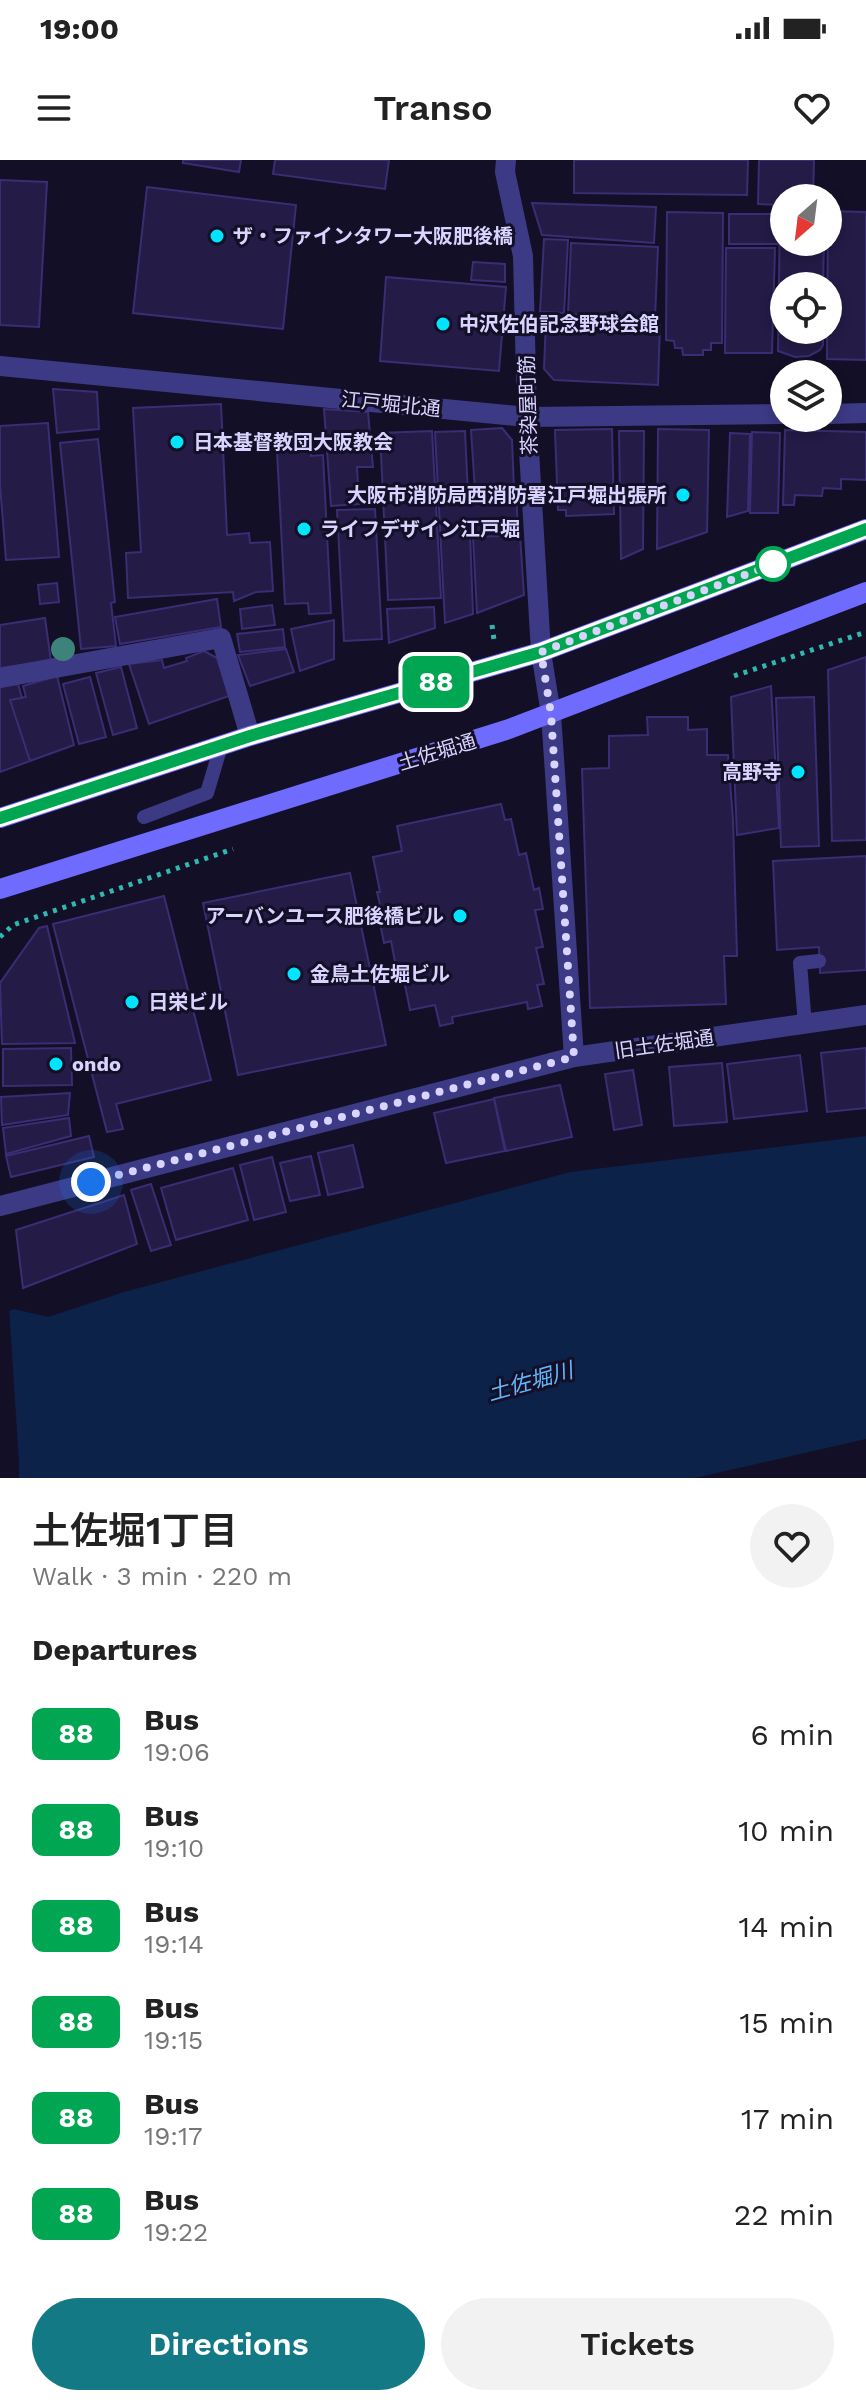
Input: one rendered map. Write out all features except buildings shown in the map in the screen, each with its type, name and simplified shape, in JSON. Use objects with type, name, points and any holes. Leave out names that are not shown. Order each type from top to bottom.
[{"type":"street","name":"茶染屋町筋","points":[[506,160],[505,172],[523,256],[527,417],[541,652],[551,714]]},
{"type":"street","name":"江戸堀北通","points":[[0,366],[527,417],[770,414]]},
{"type":"street","points":[[842,414],[866,413]]},
{"type":"street","points":[[0,818],[250,736],[541,652],[866,529]]},
{"type":"street","name":"土佐堀通","points":[[0,889],[494,734],[866,592]]},
{"type":"street","points":[[0,678],[221,638],[250,736]]},
{"type":"street","points":[[551,714],[574,1057]]},
{"type":"street","name":"旧土佐堀通","points":[[0,1206],[574,1057],[866,1015]]},
{"type":"lane","points":[[144,817],[207,793],[221,746]]},
{"type":"lane","points":[[805,1025],[800,963],[819,961]]},
{"type":"water","name":"土佐堀川","points":[[866,1136],[866,1439],[695,1478],[0,1478],[0,1315],[14,1309],[48,1317],[124,1292],[570,1172]]},
{"type":"pier","points":[[9,1307],[19,1478],[0,1478],[0,1311]]},
{"type":"bus line","name":"88","points":[[0,818],[250,736],[541,652],[866,529]]},
{"type":"place","name":"ザ・ファインタワー大阪肥後橋","points":[[217,236]]},
{"type":"place","name":"中沢佐伯記念野球会館","points":[[443,324]]},
{"type":"place","name":"日本基督教団大阪教会","points":[[177,442]]},
{"type":"place","name":"大阪市消防局西消防署江戸堀出張所","points":[[683,495]]},
{"type":"place","name":"ライフデザイン江戸堀","points":[[304,529]]},
{"type":"place","name":"高野寺","points":[[798,772]]},
{"type":"place","name":"アーバンユース肥後橋ビル","points":[[460,916]]},
{"type":"place","name":"金鳥土佐堀ビル","points":[[294,974]]},
{"type":"place","name":"日栄ビル","points":[[132,1002]]},
{"type":"place","name":"ondo","points":[[56,1064]]},
{"type":"route","points":[[91,1182],[574,1057],[551,714],[541,652],[779,562],[773,564]]}]
